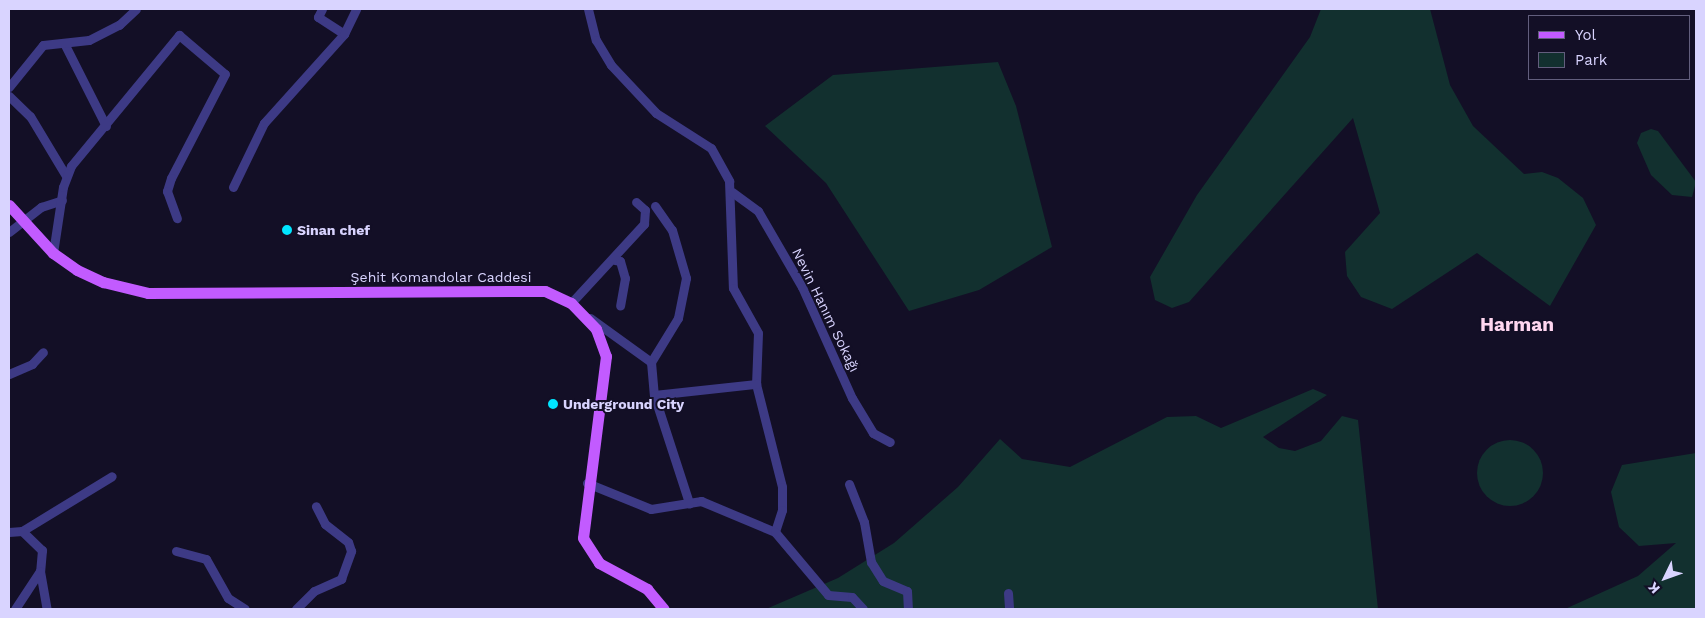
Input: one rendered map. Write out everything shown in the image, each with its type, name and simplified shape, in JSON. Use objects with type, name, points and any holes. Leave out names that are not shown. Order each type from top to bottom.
[{"type":"main road","name":"Şehit Komandolar Caddesi","points":[[9,204],[53,252],[103,282],[148,293],[545,291],[571,303],[583,313],[596,329],[606,356],[587,483],[583,538],[589,552],[599,563],[647,589],[664,609]]},
{"type":"street","points":[[9,87],[43,45],[64,43],[104,34],[136,9]]},
{"type":"street","points":[[322,9],[318,17],[344,34]]},
{"type":"street","points":[[233,187],[264,123],[344,34],[356,9]]},
{"type":"street","points":[[588,9],[604,54],[656,113],[711,148],[732,192],[733,288],[758,333],[756,384],[782,487],[782,510],[775,532]]},
{"type":"street","points":[[53,252],[66,176],[176,36],[185,37],[222,67],[224,79],[182,152],[167,191],[177,218]]},
{"type":"street","points":[[64,43],[106,126]]},
{"type":"street","points":[[9,96],[30,116],[66,176]]},
{"type":"street","name":"Nevin Hanım Sokağı","points":[[732,192],[758,211],[802,287],[852,398],[874,433],[890,442]]},
{"type":"street","points":[[9,232],[45,204],[62,200]]},
{"type":"street","points":[[571,303],[615,260],[645,219],[645,210],[636,202]]},
{"type":"street","points":[[655,206],[672,230],[686,278],[678,318],[651,362],[654,395],[688,503]]},
{"type":"street","points":[[615,260],[620,261],[625,278],[620,306]]},
{"type":"street","points":[[583,313],[651,362]]},
{"type":"street","points":[[9,374],[32,364],[43,352]]},
{"type":"street","points":[[654,395],[756,384]]},
{"type":"street","points":[[9,532],[22,530],[112,476]]},
{"type":"street","points":[[587,483],[651,509],[701,501],[775,532],[828,595],[852,598],[863,609]]},
{"type":"street","points":[[849,484],[864,522],[871,562],[883,581],[907,591],[908,609]]},
{"type":"street","points":[[296,609],[314,591],[341,579],[351,551],[348,542],[325,524],[316,506]]},
{"type":"street","points":[[22,530],[42,550],[40,571],[47,609]]},
{"type":"street","points":[[176,552],[206,559],[228,598],[245,609]]},
{"type":"street","points":[[14,609],[40,571]]},
{"type":"street","points":[[1008,593],[1009,609]]},
{"type":"green space","points":[[1321,9],[1430,9],[1450,85],[1473,126],[1524,174],[1542,172],[1558,178],[1583,198],[1596,225],[1550,306],[1477,253],[1392,309],[1361,297],[1347,276],[1345,252],[1380,213],[1353,118],[1189,302],[1172,308],[1155,300],[1150,277],[1197,195],[1310,37]]},
{"type":"green space","points":[[998,62],[1016,106],[1052,247],[979,290],[909,311],[826,183],[765,126],[833,75]]},
{"type":"green space","points":[[1651,129],[1658,131],[1696,182],[1692,197],[1672,195],[1651,175],[1637,143],[1641,133]]},
{"type":"green space","points":[[1313,389],[1327,395],[1263,437],[1279,448],[1295,451],[1321,441],[1342,416],[1358,420],[1378,609],[766,609],[838,578],[894,543],[958,487],[1000,439],[1022,459],[1070,467],[1167,417],[1196,416],[1221,428]]},
{"type":"green space","points":[[1510,440],[1523,443],[1533,450],[1540,460],[1543,473],[1540,486],[1533,496],[1523,503],[1510,506],[1497,503],[1487,496],[1480,486],[1477,473],[1480,460],[1487,450],[1497,443]]},
{"type":"green space","points":[[1696,453],[1696,609],[1565,609],[1638,576],[1676,543],[1639,546],[1619,527],[1611,492],[1622,465]]},
{"type":"place","name":"Sinan chef","points":[[287,230]]},
{"type":"place","name":"Underground City","points":[[553,404]]},
{"type":"district","name":"Harman","points":[[1517,325]]}]
